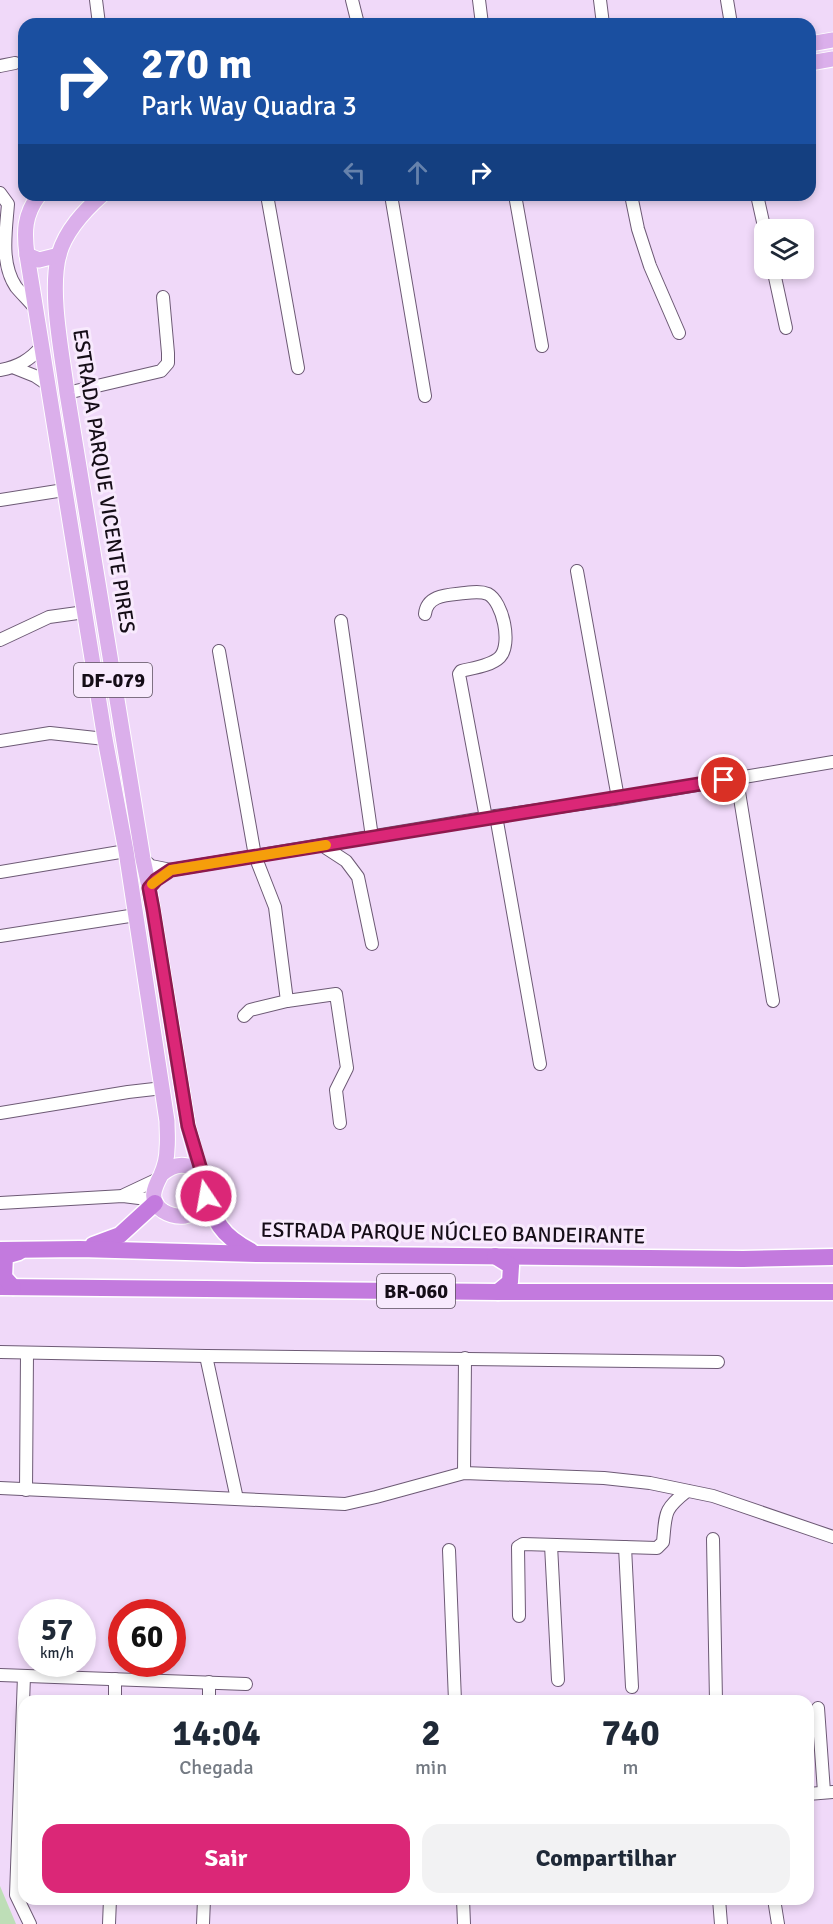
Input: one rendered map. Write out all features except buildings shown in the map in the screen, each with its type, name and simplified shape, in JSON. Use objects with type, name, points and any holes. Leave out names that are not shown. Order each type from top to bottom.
[{"type":"highway","points":[[204,1183],[215,1220],[221,1230],[237,1244],[257,1254]]},
{"type":"highway","points":[[80,1249],[120,1235],[155,1201]]},
{"type":"highway","name":"ESTRADA PARQUE NÚCLEO BANDEIRANTE","points":[[0,1250],[80,1249],[257,1254],[743,1259],[833,1257]]},
{"type":"highway","points":[[6,1287],[5,1256],[26,1250]]},
{"type":"highway","points":[[494,1256],[511,1266],[510,1282],[498,1292]]},
{"type":"highway","name":"BR-060","points":[[6,1287],[498,1292],[833,1292]]},
{"type":"main road","points":[[816,43],[833,40]]},
{"type":"main road","points":[[816,62],[833,59]]},
{"type":"main road","name":"ESTRADA PARQUE VICENTE PIRES","points":[[35,201],[27,215],[24,229],[27,255],[90,649],[126,850],[167,1121],[167,1149],[160,1177],[154,1187],[155,1201]]},
{"type":"main road","name":"ESTRADA PARQUE VICENTE PIRES","points":[[90,201],[69,231],[59,255],[56,275],[56,298],[67,393],[188,1126],[204,1183]]},
{"type":"main road","points":[[27,255],[39,260],[59,255]]},
{"type":"main road","points":[[90,649],[100,642],[108,645]]},
{"type":"main road","points":[[155,1201],[160,1209],[171,1216],[189,1215],[200,1208],[206,1196],[204,1183],[198,1172],[186,1166],[173,1167],[160,1177]]},
{"type":"street","points":[[96,0],[98,18]]},
{"type":"street","points":[[352,0],[356,18]]},
{"type":"street","points":[[479,0],[481,18]]},
{"type":"street","points":[[600,0],[602,18]]},
{"type":"street","points":[[728,0],[730,18]]},
{"type":"street","points":[[0,66],[15,63]]},
{"type":"street","points":[[0,193],[8,204],[2,250],[15,285],[35,308]]},
{"type":"street","points":[[268,201],[298,368]]},
{"type":"street","points":[[392,201],[425,396]]},
{"type":"street","points":[[516,201],[542,346]]},
{"type":"street","points":[[632,201],[638,229],[650,266],[679,333]]},
{"type":"street","points":[[758,201],[762,219]]},
{"type":"street","points":[[775,279],[786,328]]},
{"type":"street","points":[[67,393],[161,371],[165,367],[168,353],[163,297]]},
{"type":"street","points":[[0,370],[15,368],[33,357],[42,346]]},
{"type":"street","points":[[15,368],[47,384]]},
{"type":"street","points":[[0,500],[64,490]]},
{"type":"street","points":[[577,571],[618,798]]},
{"type":"street","points":[[425,614],[431,601],[440,596],[478,592],[488,594],[497,601],[505,627],[501,655],[490,662],[461,671],[459,674],[491,817],[540,1064]]},
{"type":"street","points":[[0,640],[50,617],[85,612]]},
{"type":"street","points":[[341,621],[372,837]]},
{"type":"street","points":[[219,651],[255,856],[275,907],[287,1001]]},
{"type":"street","points":[[0,741],[50,733],[105,739]]},
{"type":"street","points":[[143,859],[152,866],[171,870],[833,762]]},
{"type":"street","points":[[744,777],[739,792],[773,1001]]},
{"type":"street","points":[[729,779],[739,792]]},
{"type":"street","points":[[323,846],[346,861],[358,877],[372,944]]},
{"type":"street","points":[[0,872],[126,850]]},
{"type":"street","points":[[149,888],[171,870]]},
{"type":"street","points":[[0,936],[136,915]]},
{"type":"street","points":[[244,1016],[250,1010],[287,1001],[336,994],[347,1068],[336,1090],[340,1123]]},
{"type":"street","points":[[0,1113],[163,1088]]},
{"type":"street","points":[[123,1196],[160,1177]]},
{"type":"street","points":[[0,1203],[123,1196],[155,1201]]},
{"type":"street","points":[[0,1352],[718,1362]]},
{"type":"street","points":[[26,1490],[27,1353]]},
{"type":"street","points":[[206,1356],[237,1499]]},
{"type":"street","points":[[464,1473],[465,1358]]},
{"type":"street","points":[[0,1488],[345,1503],[464,1473],[604,1478],[713,1496],[833,1537]]},
{"type":"street","points":[[519,1616],[518,1547],[523,1544],[657,1548],[663,1542],[666,1511],[687,1491]]},
{"type":"street","points":[[713,1539],[716,1695]]},
{"type":"street","points":[[551,1545],[558,1680]]},
{"type":"street","points":[[625,1547],[632,1687]]},
{"type":"street","points":[[449,1550],[455,1695]]},
{"type":"street","points":[[0,1675],[18,1676]]},
{"type":"street","points":[[23,1695],[24,1677]]},
{"type":"street","points":[[54,1677],[246,1684]]},
{"type":"street","points":[[115,1679],[115,1695]]},
{"type":"street","points":[[209,1682],[209,1695]]},
{"type":"street","points":[[818,1708],[828,1792]]},
{"type":"street","points":[[18,1840],[16,1895],[18,1899]]},
{"type":"street","points":[[21,1905],[30,1924]]},
{"type":"street","points":[[109,1924],[110,1905]]},
{"type":"street","points":[[203,1924],[204,1905]]},
{"type":"street","points":[[463,1905],[464,1924]]},
{"type":"street","points":[[719,1905],[721,1924]]},
{"type":"street","points":[[775,1905],[778,1924]]},
{"type":"green space","points":[[0,1886],[16,1924],[0,1924]]},
{"type":"slow traffic","points":[[152,884],[171,870],[326,845]]},
{"type":"route","points":[[206,1196],[205,1183],[188,1126],[149,888],[156,880],[171,870],[724,780]]}]
